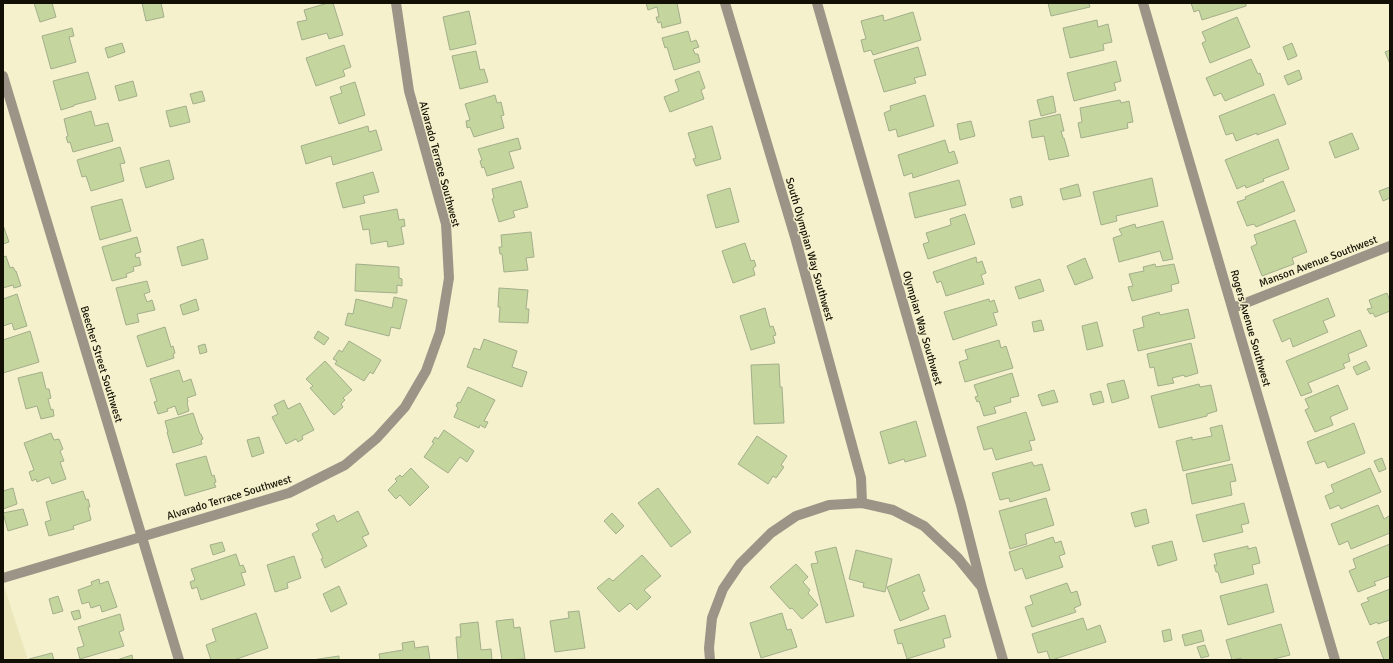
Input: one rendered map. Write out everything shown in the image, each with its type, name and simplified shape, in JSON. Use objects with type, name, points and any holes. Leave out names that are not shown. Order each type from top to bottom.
[{"type":"street","name":"Alvarado Terrace Southwest","points":[[3,578],[289,493],[345,465],[377,438],[404,407],[426,371],[440,332],[449,278],[446,224],[409,91],[396,3]]},
{"type":"street","name":"South Olympian Way Southwest","points":[[725,3],[795,237],[861,478],[862,503]]},
{"type":"street","name":"Olympian Way Southwest","points":[[817,3],[961,505],[982,588],[1003,660]]},
{"type":"street","name":"Rogers Avenue Southwest","points":[[1144,3],[1334,660]]},
{"type":"street","name":"Beecher Street Southwest","points":[[3,76],[179,660]]},
{"type":"street","name":"Manson Avenue Southwest","points":[[1232,308],[1390,246]]},
{"type":"street","points":[[710,660],[709,648],[712,618],[723,589],[740,564],[771,533],[796,516],[829,505],[862,503],[893,510],[924,526],[958,558],[982,588]]},
{"type":"shaded area","points":[[3,583],[28,660],[3,660]]},
{"type":"building","points":[[34,3],[52,3],[56,17],[40,22]]},
{"type":"building","points":[[142,3],[161,3],[164,17],[146,21]]},
{"type":"building","points":[[333,3],[343,35],[329,39],[327,33],[302,40],[297,22],[307,20],[304,10]]},
{"type":"building","points":[[646,3],[677,3],[681,23],[662,28],[661,22],[658,23],[656,17],[659,17],[657,7],[648,10]]},
{"type":"building","points":[[1048,3],[1089,3],[1090,7],[1051,16]]},
{"type":"building","points":[[1191,3],[1246,3],[1246,6],[1202,20],[1199,10],[1194,12]]},
{"type":"building","points":[[469,11],[476,44],[450,50],[443,17]]},
{"type":"building","points":[[913,12],[921,40],[873,55],[871,50],[864,52],[861,40],[866,39],[861,21],[883,15],[884,21]]},
{"type":"building","points":[[1237,17],[1250,47],[1210,63],[1202,43],[1206,41],[1202,32]]},
{"type":"building","points":[[1097,20],[1098,27],[1108,24],[1112,42],[1103,44],[1104,50],[1070,58],[1063,28]]},
{"type":"building","points":[[72,28],[74,36],[69,37],[76,62],[51,69],[42,36]]},
{"type":"building","points":[[688,31],[691,42],[696,40],[699,47],[693,49],[695,54],[698,54],[700,62],[674,70],[667,47],[665,48],[662,38]]},
{"type":"building","points":[[122,43],[125,52],[108,58],[105,48]]},
{"type":"building","points":[[1292,43],[1297,56],[1288,60],[1283,47]]},
{"type":"building","points":[[344,45],[351,67],[343,70],[345,76],[316,86],[306,58]]},
{"type":"building","points":[[918,47],[926,75],[914,78],[916,83],[884,92],[874,60]]},
{"type":"building","points":[[1390,50],[1390,64],[1385,52]]},
{"type":"building","points":[[476,51],[480,70],[484,69],[488,82],[460,89],[452,56]]},
{"type":"building","points":[[1251,59],[1258,74],[1260,73],[1264,85],[1225,101],[1221,93],[1214,96],[1206,78]]},
{"type":"building","points":[[1116,61],[1121,81],[1114,83],[1116,90],[1074,101],[1067,73]]},
{"type":"building","points":[[1299,70],[1302,79],[1288,85],[1284,76]]},
{"type":"building","points":[[699,71],[705,88],[701,90],[704,99],[670,112],[664,97],[679,91],[675,80]]},
{"type":"building","points":[[88,72],[96,99],[61,110],[53,81]]},
{"type":"building","points":[[133,81],[137,96],[119,101],[115,86]]},
{"type":"building","points":[[355,82],[365,115],[339,124],[330,97],[342,93],[340,87]]},
{"type":"building","points":[[202,91],[205,101],[193,104],[190,94]]},
{"type":"building","points":[[1274,94],[1286,124],[1236,141],[1233,133],[1226,135],[1219,116]]},
{"type":"building","points":[[495,95],[497,103],[501,102],[504,115],[501,116],[504,128],[474,137],[470,127],[467,128],[466,121],[470,120],[465,104]]},
{"type":"building","points":[[925,95],[934,126],[898,137],[896,129],[889,131],[884,113],[891,110],[890,106]]},
{"type":"building","points":[[1053,96],[1056,112],[1041,116],[1037,100]]},
{"type":"building","points":[[1120,100],[1121,103],[1129,101],[1133,122],[1127,123],[1128,128],[1081,138],[1078,123],[1082,122],[1080,108]]},
{"type":"building","points":[[186,106],[190,122],[170,127],[166,111]]},
{"type":"building","points":[[91,111],[95,126],[108,123],[113,141],[73,152],[70,142],[68,143],[66,137],[68,136],[64,119]]},
{"type":"building","points":[[1060,114],[1064,131],[1061,131],[1069,156],[1049,160],[1044,136],[1032,138],[1029,121]]},
{"type":"building","points":[[971,121],[975,136],[960,140],[957,124]]},
{"type":"building","points":[[368,126],[369,132],[376,130],[382,150],[333,165],[331,156],[306,164],[301,146]]},
{"type":"building","points":[[712,126],[721,159],[696,166],[693,159],[696,158],[688,133]]},
{"type":"building","points":[[1352,133],[1359,149],[1335,158],[1329,142]]},
{"type":"building","points":[[518,138],[521,149],[509,152],[514,168],[487,176],[484,167],[482,168],[480,161],[482,160],[478,149]]},
{"type":"building","points":[[1278,139],[1289,169],[1263,179],[1264,181],[1246,188],[1245,185],[1237,189],[1225,160]]},
{"type":"building","points":[[945,140],[949,153],[954,151],[958,163],[913,178],[912,173],[904,176],[898,155]]},
{"type":"building","points":[[120,147],[125,163],[120,164],[124,181],[91,191],[86,176],[82,177],[77,160]]},
{"type":"building","points":[[169,160],[174,179],[146,188],[140,168]]},
{"type":"building","points":[[373,172],[379,192],[363,196],[365,203],[343,208],[336,183]]},
{"type":"building","points":[[1152,178],[1158,206],[1116,216],[1117,221],[1101,225],[1093,192]]},
{"type":"building","points":[[959,180],[966,205],[915,218],[909,193]]},
{"type":"building","points":[[521,181],[528,207],[513,211],[515,217],[499,222],[492,199],[494,198],[492,189]]},
{"type":"building","points":[[1283,181],[1295,211],[1256,227],[1254,224],[1247,226],[1237,202],[1246,199],[1245,197]]},
{"type":"building","points":[[1078,184],[1081,196],[1063,200],[1060,189]]},
{"type":"building","points":[[1390,187],[1390,198],[1383,201],[1379,191]]},
{"type":"building","points":[[730,188],[739,222],[716,228],[707,195]]},
{"type":"building","points":[[1021,196],[1023,205],[1012,208],[1010,199]]},
{"type":"building","points":[[122,199],[131,231],[100,240],[91,207]]},
{"type":"building","points":[[397,209],[399,220],[404,219],[405,226],[401,227],[404,244],[388,247],[387,241],[371,244],[369,229],[363,230],[360,216]]},
{"type":"building","points":[[965,214],[975,244],[928,259],[923,244],[929,242],[926,233],[951,225],[950,219]]},
{"type":"building","points":[[1295,220],[1307,252],[1292,258],[1294,264],[1262,276],[1251,247],[1257,244],[1254,235]]},
{"type":"building","points":[[1163,221],[1173,259],[1163,261],[1160,251],[1119,262],[1113,238],[1122,235],[1119,229],[1135,224],[1136,228]]},
{"type":"building","points":[[3,225],[9,242],[3,244]]},
{"type":"building","points":[[531,232],[534,257],[526,258],[528,270],[504,272],[502,254],[500,254],[499,247],[502,247],[501,235]]},
{"type":"building","points":[[137,237],[141,252],[135,254],[136,258],[139,257],[141,265],[133,267],[134,271],[126,274],[127,277],[112,281],[102,247]]},
{"type":"building","points":[[203,239],[208,259],[182,266],[177,247]]},
{"type":"building","points":[[745,243],[751,261],[754,260],[756,266],[753,268],[755,275],[733,283],[722,251]]},
{"type":"building","points":[[6,256],[10,268],[13,267],[16,271],[21,286],[14,288],[13,285],[3,288],[3,257]]},
{"type":"building","points":[[976,257],[977,263],[982,261],[986,273],[981,275],[984,284],[946,296],[941,281],[937,283],[933,272]]},
{"type":"building","points":[[1085,258],[1093,278],[1075,285],[1067,266]]},
{"type":"building","points":[[356,264],[399,267],[399,278],[402,279],[402,286],[397,285],[397,293],[355,291]]},
{"type":"building","points":[[1155,264],[1156,267],[1174,264],[1179,283],[1171,285],[1172,291],[1132,301],[1128,287],[1133,286],[1129,274],[1144,271],[1143,267]]},
{"type":"building","points":[[1040,279],[1044,291],[1019,299],[1015,287]]},
{"type":"building","points":[[147,281],[150,292],[144,294],[147,302],[152,300],[155,310],[137,314],[139,322],[126,325],[116,288]]},
{"type":"building","points":[[499,288],[528,290],[526,309],[529,309],[528,323],[499,322]]},
{"type":"building","points":[[1387,293],[1390,301],[1390,311],[1375,317],[1373,313],[1370,314],[1367,309],[1372,308],[1369,300]]},
{"type":"building","points":[[17,294],[27,326],[14,330],[12,323],[3,326],[3,299]]},
{"type":"building","points":[[394,297],[407,300],[400,329],[391,327],[389,336],[345,325],[348,313],[353,314],[356,299],[392,308]]},
{"type":"building","points":[[1328,298],[1335,316],[1323,321],[1328,332],[1293,347],[1290,338],[1282,342],[1273,320]]},
{"type":"building","points":[[196,299],[199,310],[183,315],[180,305]]},
{"type":"building","points":[[989,299],[990,302],[994,300],[998,312],[993,313],[997,325],[953,340],[944,312]]},
{"type":"building","points":[[765,308],[770,327],[773,326],[776,335],[773,336],[775,343],[751,350],[740,316]]},
{"type":"building","points":[[1188,309],[1195,338],[1138,351],[1133,330],[1144,327],[1142,317],[1159,312],[1160,315]]},
{"type":"building","points":[[1041,320],[1044,330],[1034,332],[1032,322]]},
{"type":"building","points":[[1097,322],[1103,346],[1087,350],[1082,326]]},
{"type":"building","points":[[165,327],[171,347],[173,346],[175,353],[173,354],[174,358],[147,367],[137,336]]},
{"type":"building","points":[[1360,330],[1367,346],[1348,354],[1350,361],[1343,364],[1345,368],[1308,383],[1312,392],[1301,396],[1286,361]]},
{"type":"building","points":[[30,331],[39,362],[3,373],[3,340]]},
{"type":"building","points":[[318,331],[329,338],[324,345],[314,338]]},
{"type":"building","points":[[484,339],[517,351],[512,367],[527,372],[522,387],[467,367],[474,348],[480,350]]},
{"type":"building","points":[[999,340],[1001,348],[1006,346],[1013,368],[965,382],[959,362],[968,359],[965,350]]},
{"type":"building","points":[[349,341],[381,360],[373,374],[370,372],[364,381],[335,364],[337,361],[333,359],[339,350],[342,352]]},
{"type":"building","points":[[1191,343],[1198,373],[1185,377],[1184,375],[1172,378],[1174,383],[1158,386],[1154,367],[1150,368],[1147,354]]},
{"type":"building","points":[[205,344],[207,352],[200,354],[198,346]]},
{"type":"building","points":[[325,361],[352,390],[343,398],[345,400],[341,404],[343,407],[334,415],[310,388],[313,386],[306,379]]},
{"type":"building","points":[[1366,361],[1370,369],[1357,375],[1353,367]]},
{"type":"building","points":[[779,364],[784,423],[754,424],[751,365]]},
{"type":"building","points":[[179,370],[183,382],[191,379],[196,395],[187,398],[189,411],[178,415],[175,406],[167,409],[168,411],[158,414],[154,402],[157,401],[150,379]]},
{"type":"building","points":[[42,372],[46,389],[49,389],[51,398],[48,399],[51,410],[53,409],[54,416],[41,419],[37,406],[26,409],[18,378]]},
{"type":"building","points":[[1012,373],[1019,396],[1010,398],[1011,402],[994,407],[996,413],[984,416],[979,401],[977,402],[975,397],[978,396],[974,385]]},
{"type":"building","points":[[1124,380],[1129,398],[1112,403],[1107,384]]},
{"type":"building","points":[[1199,384],[1200,387],[1211,385],[1217,411],[1207,414],[1207,416],[1159,428],[1151,396]]},
{"type":"building","points":[[1338,385],[1348,409],[1330,417],[1333,425],[1315,432],[1305,410],[1309,408],[1305,399]]},
{"type":"building","points":[[468,387],[495,400],[484,421],[488,422],[485,428],[480,425],[479,428],[454,417],[458,408],[456,406],[458,402],[460,403]]},
{"type":"building","points":[[1054,390],[1058,402],[1042,406],[1038,395]]},
{"type":"building","points":[[1101,391],[1104,402],[1093,405],[1090,394]]},
{"type":"building","points":[[284,400],[288,409],[300,403],[314,430],[302,436],[303,439],[298,442],[296,439],[286,444],[272,417],[278,414],[274,405]]},
{"type":"building","points":[[1026,412],[1035,440],[1029,441],[1032,450],[996,460],[992,448],[984,450],[977,427]]},
{"type":"building","points":[[193,413],[203,439],[201,440],[202,444],[173,453],[165,421]]},
{"type":"building","points":[[916,421],[926,456],[905,462],[904,459],[889,464],[880,432]]},
{"type":"building","points":[[1354,423],[1365,453],[1328,468],[1325,461],[1316,464],[1307,442]]},
{"type":"building","points":[[1222,425],[1230,460],[1183,471],[1176,441],[1192,437],[1192,440],[1212,436],[1210,428]]},
{"type":"building","points":[[444,430],[474,451],[467,462],[460,457],[448,473],[424,457],[434,443],[432,442],[435,437],[438,439]]},
{"type":"building","points":[[51,433],[54,440],[59,439],[63,449],[60,451],[64,461],[60,462],[66,479],[52,484],[49,477],[37,482],[36,479],[32,481],[29,472],[34,470],[24,443]]},
{"type":"building","points":[[757,436],[787,456],[781,465],[784,467],[776,478],[773,476],[768,484],[738,464]]},
{"type":"building","points":[[259,437],[264,453],[252,457],[247,440]]},
{"type":"building","points":[[206,456],[212,476],[214,475],[216,482],[214,483],[216,487],[185,496],[176,464]]},
{"type":"building","points":[[1382,458],[1386,469],[1379,472],[1374,461]]},
{"type":"building","points":[[1032,462],[1034,466],[1042,464],[1050,490],[1010,502],[1009,498],[1000,500],[992,473]]},
{"type":"building","points":[[1232,464],[1236,481],[1230,482],[1232,495],[1192,504],[1186,474]]},
{"type":"building","points":[[411,468],[429,487],[410,506],[400,495],[396,499],[388,490],[397,481],[395,479],[400,475],[402,477]]},
{"type":"building","points":[[1370,468],[1381,492],[1341,509],[1339,505],[1330,509],[1325,496],[1334,492],[1331,485]]},
{"type":"building","points":[[13,488],[17,504],[3,509],[3,491]]},
{"type":"building","points":[[658,488],[691,532],[671,547],[638,503]]},
{"type":"building","points":[[83,491],[86,500],[88,499],[91,520],[73,526],[74,529],[49,536],[45,522],[51,520],[46,502]]},
{"type":"building","points":[[1046,498],[1054,525],[1025,534],[1027,544],[1010,549],[999,511]]},
{"type":"building","points":[[1244,503],[1249,523],[1241,525],[1243,532],[1203,542],[1196,515]]},
{"type":"building","points":[[1378,505],[1384,519],[1389,516],[1390,533],[1351,549],[1348,541],[1339,545],[1331,524]]},
{"type":"building","points":[[23,509],[28,525],[8,531],[3,513]]},
{"type":"building","points":[[1146,509],[1149,523],[1135,527],[1131,513]]},
{"type":"building","points":[[358,511],[369,534],[362,537],[367,546],[325,568],[321,559],[323,558],[312,534],[319,530],[316,524],[334,515],[337,522]]},
{"type":"building","points":[[612,513],[624,526],[616,534],[604,521]]},
{"type":"building","points":[[1053,537],[1055,543],[1061,541],[1065,554],[1059,556],[1063,567],[1026,579],[1022,568],[1015,571],[1009,552]]},
{"type":"building","points":[[1172,541],[1177,560],[1158,566],[1152,546]]},
{"type":"building","points":[[222,542],[225,551],[213,555],[210,545]]},
{"type":"building","points":[[1390,544],[1390,576],[1374,582],[1376,585],[1358,592],[1349,571],[1356,568],[1353,559]]},
{"type":"building","points":[[1248,546],[1248,549],[1256,547],[1260,563],[1252,565],[1254,574],[1221,583],[1214,565],[1217,565],[1214,554]]},
{"type":"building","points":[[836,547],[854,616],[826,623],[811,564],[818,563],[815,552]]},
{"type":"building","points":[[856,550],[892,559],[885,592],[863,587],[864,583],[849,579]]},
{"type":"building","points":[[236,554],[240,566],[243,565],[246,572],[241,573],[245,585],[201,600],[197,587],[192,589],[190,582],[195,580],[191,569]]},
{"type":"building","points":[[642,555],[661,576],[644,590],[651,597],[637,610],[630,603],[619,612],[597,588],[609,578],[613,581]]},
{"type":"building","points":[[294,556],[301,578],[287,583],[288,588],[275,592],[267,565]]},
{"type":"building","points":[[796,564],[808,577],[803,582],[810,590],[808,593],[818,605],[802,619],[792,608],[790,609],[770,587]]},
{"type":"building","points":[[919,574],[925,591],[922,592],[929,609],[900,621],[887,587]]},
{"type":"building","points":[[99,579],[100,584],[108,581],[117,607],[102,612],[100,605],[91,608],[89,602],[82,604],[78,590],[92,585],[91,582]]},
{"type":"building","points":[[1067,583],[1071,593],[1077,591],[1081,605],[1074,608],[1076,612],[1032,627],[1025,607],[1033,604],[1030,596]]},
{"type":"building","points":[[1267,584],[1274,612],[1228,625],[1220,596]]},
{"type":"building","points":[[339,586],[347,604],[331,612],[323,594]]},
{"type":"building","points":[[1390,589],[1390,620],[1378,624],[1377,622],[1370,625],[1361,604],[1369,601],[1367,598]]},
{"type":"building","points":[[58,596],[63,611],[53,614],[49,599]]},
{"type":"building","points":[[79,610],[81,618],[74,620],[71,612]]},
{"type":"building","points":[[579,611],[585,648],[555,652],[550,621],[569,618],[568,612]]},
{"type":"building","points":[[256,613],[268,648],[234,660],[211,660],[206,645],[216,641],[212,629]]},
{"type":"building","points":[[782,613],[787,630],[791,629],[797,647],[761,658],[750,623]]},
{"type":"building","points":[[120,614],[124,630],[119,632],[124,646],[80,659],[77,648],[84,646],[78,627]]},
{"type":"building","points":[[945,615],[951,637],[943,639],[945,647],[907,659],[902,643],[898,644],[894,630]]},
{"type":"building","points":[[1083,618],[1087,630],[1100,625],[1106,642],[1052,660],[1050,660],[1047,651],[1038,653],[1032,634]]},
{"type":"building","points":[[513,619],[514,628],[520,627],[525,659],[502,660],[496,621]]},
{"type":"building","points":[[478,622],[481,650],[491,649],[492,660],[458,660],[456,637],[461,637],[460,624]]},
{"type":"building","points":[[1281,624],[1290,655],[1270,660],[1241,660],[1241,658],[1232,660],[1226,640]]},
{"type":"building","points":[[1170,629],[1172,640],[1164,642],[1162,631]]},
{"type":"building","points":[[1201,630],[1204,641],[1185,646],[1182,635]]},
{"type":"building","points":[[1390,636],[1390,660],[1384,660],[1377,642]]},
{"type":"building","points":[[414,641],[415,648],[428,646],[430,660],[380,660],[379,654],[403,650],[402,643]]},
{"type":"building","points":[[1205,645],[1209,656],[1201,658],[1197,647]]},
{"type":"building","points":[[52,653],[54,660],[29,660],[29,659]]},
{"type":"building","points":[[132,655],[133,660],[117,660]]},
{"type":"building","points":[[339,656],[339,660],[312,660]]}]
